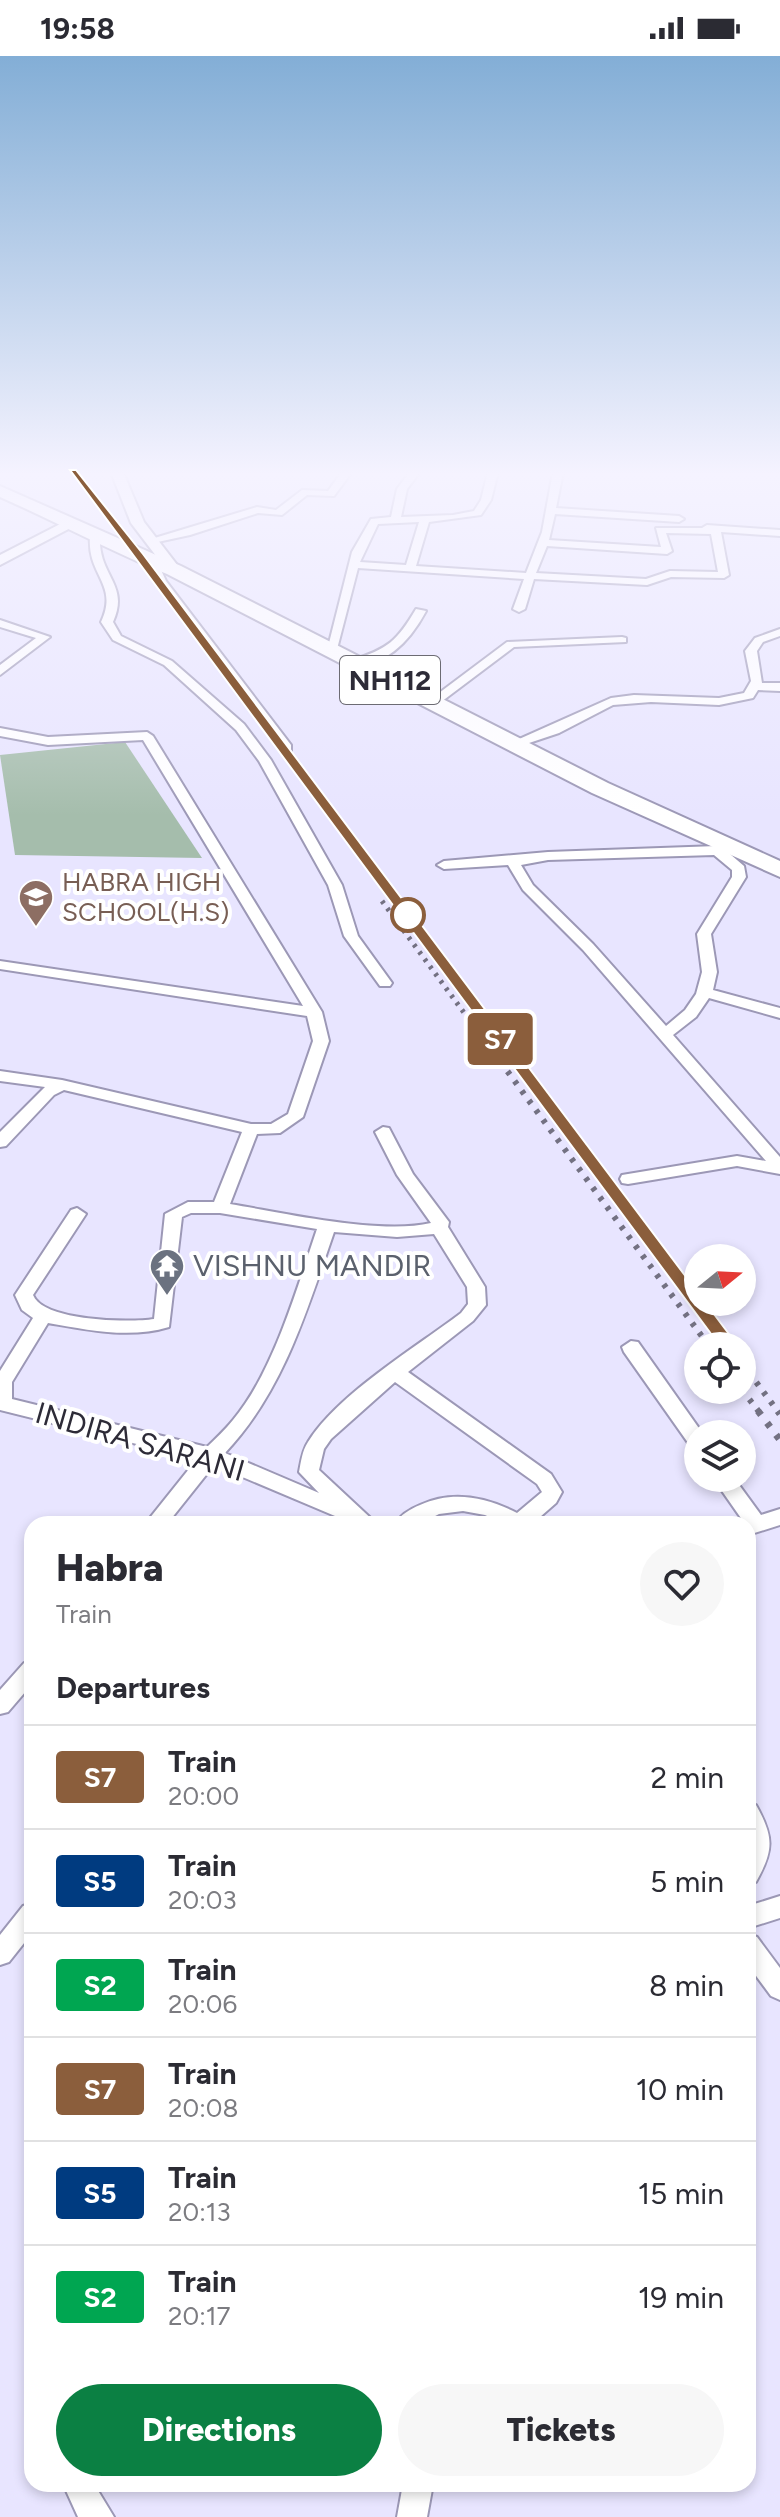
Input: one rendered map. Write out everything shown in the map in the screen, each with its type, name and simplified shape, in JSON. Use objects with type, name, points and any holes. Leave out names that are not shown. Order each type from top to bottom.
[{"type":"highway","name":"NH112","points":[[207,587],[724,850],[780,870]]},
{"type":"street","points":[[110,587],[114,607],[107,622],[111,633],[128,645],[168,663],[240,727],[265,760],[335,885],[351,936],[385,983]]},
{"type":"street","points":[[165,587],[287,748]]},
{"type":"street","points":[[331,649],[347,587]]},
{"type":"street","points":[[519,609],[526,587]]},
{"type":"street","points":[[356,662],[393,650],[409,633],[420,611]]},
{"type":"street","points":[[0,623],[44,637],[0,671]]},
{"type":"street","points":[[514,744],[554,730],[598,705],[614,700],[660,697],[739,699],[749,695],[757,681],[751,651],[759,640],[780,632]]},
{"type":"street","points":[[433,702],[511,644],[622,640]]},
{"type":"street","points":[[755,686],[780,687]]},
{"type":"street","points":[[0,732],[48,741],[147,736],[314,1012],[320,1032],[320,1047],[295,1117],[274,1129],[251,1129],[62,1085],[0,1076]]},
{"type":"street","points":[[444,865],[548,856],[724,850],[741,872],[704,934],[709,961],[704,992],[685,1020],[663,1034]]},
{"type":"street","points":[[514,861],[528,887],[588,947],[780,1168]]},
{"type":"street","points":[[0,965],[314,1012]]},
{"type":"street","points":[[704,992],[780,1013]]},
{"type":"street","points":[[0,1142],[48,1092],[62,1085]]},
{"type":"street","points":[[220,1208],[251,1129]]},
{"type":"street","points":[[357,1516],[309,1472],[315,1447],[326,1433],[467,1317],[477,1305],[476,1287],[439,1227],[440,1222],[405,1175],[383,1132]]},
{"type":"street","points":[[628,1179],[737,1161],[780,1168]]},
{"type":"street","points":[[77,1214],[24,1295],[28,1306],[43,1316],[99,1324],[151,1326],[163,1323],[174,1214],[188,1207],[220,1208],[414,1233],[439,1227]]},
{"type":"street","points":[[161,1516],[211,1455],[241,1424],[263,1389],[294,1321],[328,1224]]},
{"type":"street","points":[[1,1404],[3,1382],[43,1316]]},
{"type":"street","points":[[631,1347],[684,1422]]},
{"type":"street","points":[[396,1373],[544,1479],[552,1492],[528,1516]]},
{"type":"street","name":"INDIRA SARANI","points":[[1,1404],[211,1455],[351,1516]]},
{"type":"street","points":[[731,1492],[746,1516]]},
{"type":"street","points":[[419,1516],[433,1508],[471,1502],[491,1507],[507,1516]]},
{"type":"street","points":[[756,1525],[780,1517]]},
{"type":"street","points":[[0,1705],[24,1678]]},
{"type":"street","points":[[756,1825],[760,1840],[756,1861]]},
{"type":"street","points":[[756,1914],[780,1907]]},
{"type":"street","points":[[0,1954],[24,1924]]},
{"type":"street","points":[[756,1956],[780,1988]]},
{"type":"street","points":[[82,2492],[89,2507],[99,2517]]},
{"type":"street","points":[[412,2517],[417,2492]]},
{"type":"green space","points":[[125,742],[202,858],[15,855],[0,755]]},
{"type":"railway","points":[[161,587],[260,717]]},
{"type":"railway","points":[[259,715],[490,1025]]},
{"type":"railway","points":[[382,901],[473,1025]]},
{"type":"railway","points":[[472,1023],[699,1332]]},
{"type":"railway","points":[[488,1023],[719,1332]]},
{"type":"railway","points":[[756,1382],[779,1413]]},
{"type":"railway","points":[[753,1404],[760,1413]]},
{"type":"railway","points":[[758,1411],[780,1440]]},
{"type":"train","name":"S7","points":[[163,587],[719,1332]]},
{"type":"place","name":"HABRA HIGH SCHOOL(H.S)","points":[[36,928]]},
{"type":"place","name":"VISHNU MANDIR","points":[[167,1297]]}]
